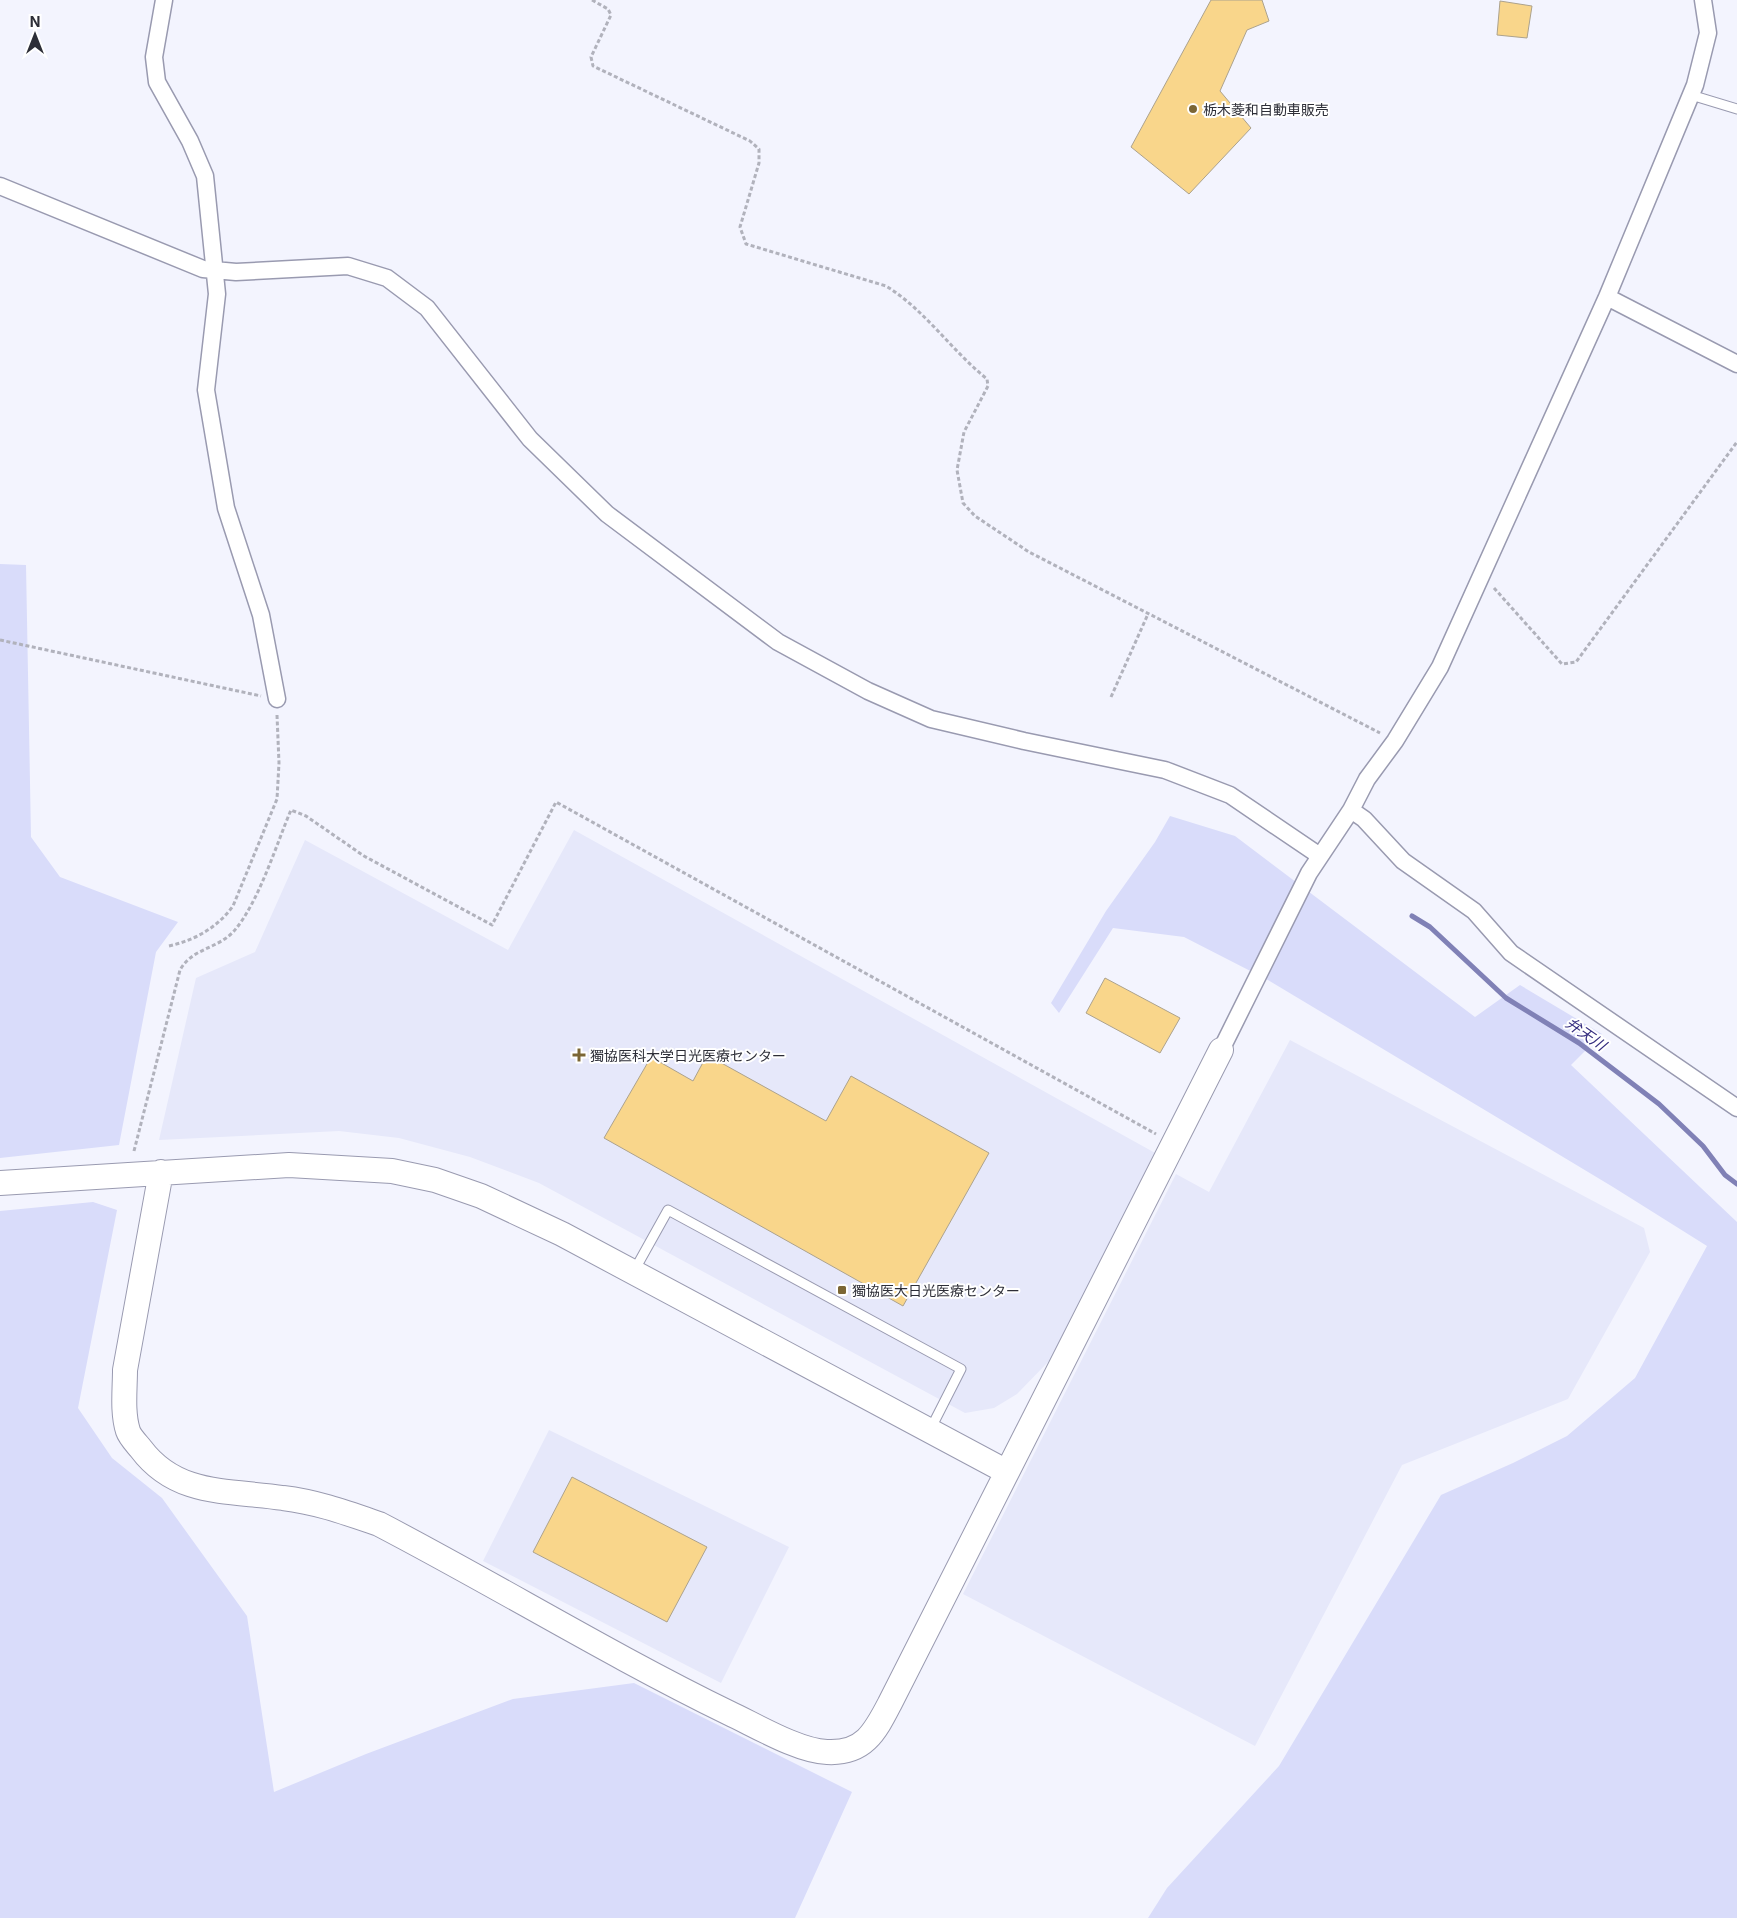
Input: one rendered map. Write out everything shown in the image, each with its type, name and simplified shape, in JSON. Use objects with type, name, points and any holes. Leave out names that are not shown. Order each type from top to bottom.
[{"type":"street","points":[[164,0],[154,57],[157,82],[190,141],[205,176],[217,294],[206,390],[226,508],[261,615],[276,699]]},
{"type":"street","points":[[161,1172],[125,1370],[124,1399],[128,1432],[150,1461],[182,1483],[221,1492],[284,1498],[330,1507],[379,1524],[665,1681],[791,1743],[825,1752],[844,1751],[860,1746],[873,1735],[1174,1144],[1309,874],[1351,810],[1367,779],[1395,741],[1440,667],[1607,296],[1691,95],[1704,55],[1708,33],[1703,0]]},
{"type":"street","points":[[0,186],[203,269],[236,272],[348,266],[387,278],[427,308],[530,439],[607,514],[778,642],[868,691],[931,719],[1024,741],[1164,770],[1230,795],[1320,856]]},
{"type":"street","points":[[1607,296],[1737,364]]},
{"type":"street","points":[[1351,810],[1364,819],[1403,861],[1474,911],[1511,953],[1737,1108]]},
{"type":"street","points":[[0,1184],[289,1165],[392,1171],[435,1180],[481,1196],[633,1273],[1007,1472]]},
{"type":"lane","points":[[1691,95],[1737,109]]},
{"type":"lane","points":[[633,1273],[668,1210],[961,1369],[930,1430]]},
{"type":"path","points":[[592,0],[608,9],[611,15],[592,57],[593,66],[750,141],[759,149],[759,163],[740,227],[746,244],[886,286],[904,297],[967,363],[987,379],[988,386],[964,432],[957,470],[963,502],[975,516],[1029,552],[1395,741]]},
{"type":"path","points":[[1482,575],[1562,664],[1576,662],[1737,442]]},
{"type":"path","points":[[1111,696],[1148,614]]},
{"type":"path","points":[[0,640],[276,699],[279,763],[277,799],[233,906],[223,920],[194,938],[169,946]]},
{"type":"path","points":[[134,1151],[180,970],[185,960],[196,952],[224,939],[234,930],[252,901],[291,810],[306,816],[364,856],[492,925],[556,802],[1174,1144]]},
{"type":"shaded area","points":[[0,564],[26,565],[31,837],[60,877],[178,922],[156,952],[119,1145],[0,1158]]},
{"type":"shaded area","points":[[1170,816],[1235,836],[1475,1017],[1520,985],[1602,1034],[1571,1065],[1737,1222],[1737,1918],[1148,1918],[1167,1888],[1279,1766],[1441,1495],[1513,1463],[1567,1436],[1635,1378],[1707,1246],[1613,1187],[1268,980],[1184,937],[1113,928],[1059,1013],[1051,1003],[1106,911],[1155,842]]},
{"type":"shaded area","name":"獨協医科大学日光医療センター","points":[[574,830],[1157,1154],[1050,1360],[1017,1394],[994,1408],[965,1413],[539,1183],[470,1157],[399,1138],[339,1131],[159,1140],[196,978],[255,952],[305,840],[508,950]]},
{"type":"shaded area","points":[[1290,1040],[1644,1228],[1650,1252],[1568,1399],[1402,1465],[1255,1746],[963,1594],[1176,1174],[1209,1192]]},
{"type":"shaded area","points":[[93,1202],[117,1210],[78,1408],[112,1458],[162,1498],[247,1616],[274,1792],[366,1754],[513,1699],[634,1683],[852,1792],[795,1918],[0,1918],[0,1211]]},
{"type":"shaded area","points":[[549,1430],[789,1547],[721,1683],[483,1561]]},
{"type":"building","name":"栃木菱和自動車販売","points":[[1211,0],[1262,0],[1269,21],[1247,30],[1220,91],[1251,128],[1189,194],[1131,147]]},
{"type":"building","points":[[1500,1],[1532,6],[1527,38],[1497,35]]},
{"type":"building","points":[[1105,978],[1180,1018],[1160,1053],[1086,1013]]},
{"type":"building","points":[[707,1055],[826,1121],[851,1076],[989,1153],[903,1306],[604,1138],[651,1057],[693,1081]]},
{"type":"building","points":[[572,1477],[707,1547],[667,1622],[533,1552]]},
{"type":"waterway","name":"弁天川","points":[[1412,916],[1430,927],[1506,998],[1579,1043],[1659,1104],[1703,1146],[1725,1175],[1737,1184]]},
{"type":"place","name":"栃木菱和自動車販売","points":[[1193,109]]},
{"type":"place","name":"獨協医科大学日光医療センター","points":[[579,1055]]},
{"type":"place","name":"獨協医大日光医療センター","points":[[842,1290]]}]
